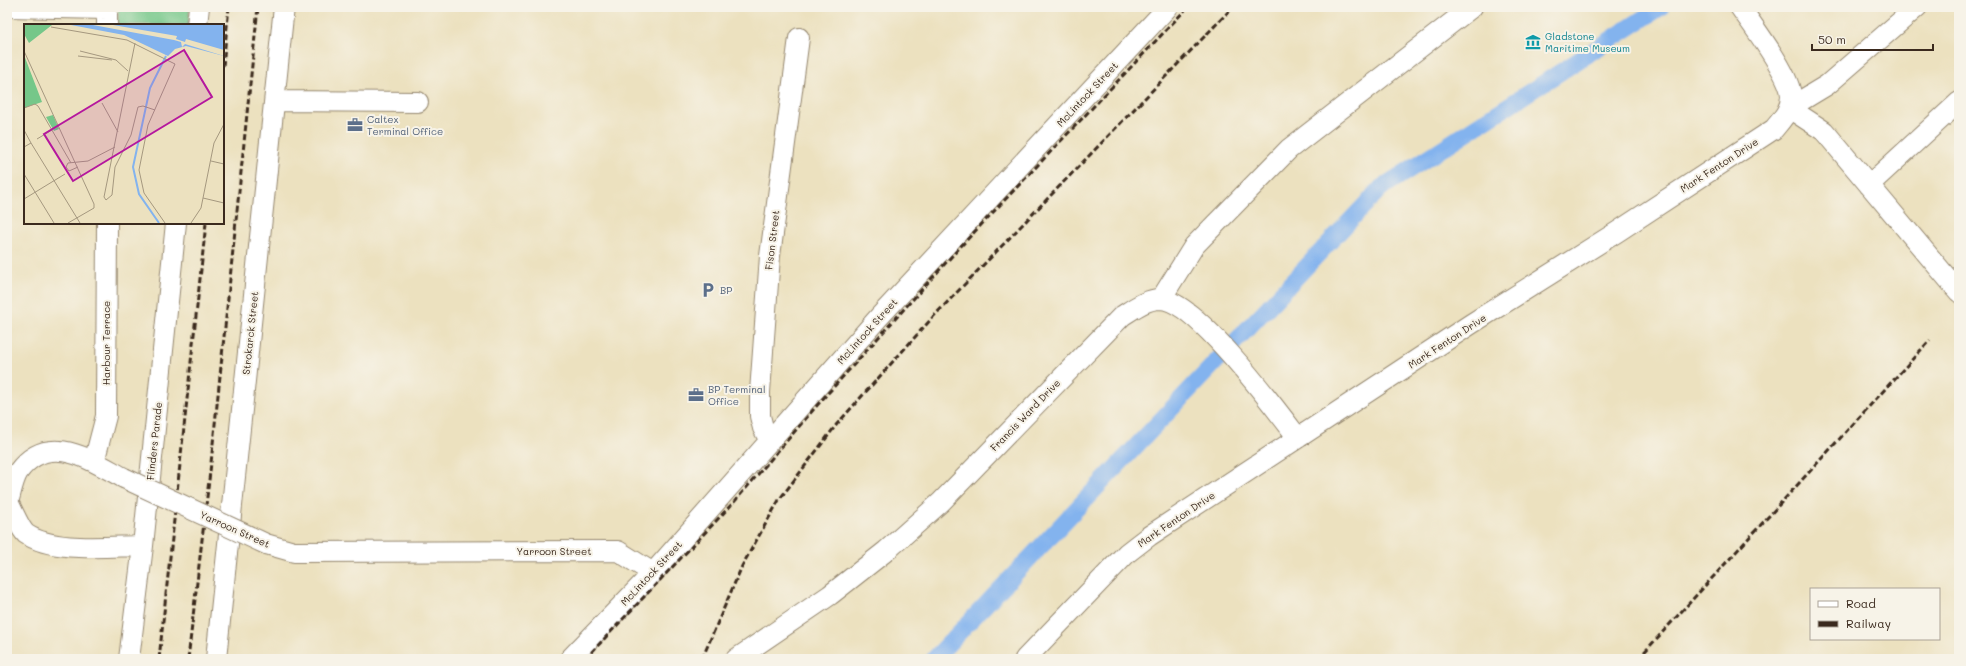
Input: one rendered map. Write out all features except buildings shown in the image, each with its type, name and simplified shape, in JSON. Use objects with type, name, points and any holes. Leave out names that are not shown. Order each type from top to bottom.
[{"type":"street","points":[[7,7],[107,14]]},
{"type":"street","points":[[197,24],[199,7]]},
{"type":"street","name":"Strokarck Street","points":[[216,659],[284,7]]},
{"type":"street","name":"McLintock Street","points":[[570,659],[653,573],[879,317],[1168,7]]},
{"type":"street","points":[[1298,438],[1256,383],[1196,319],[1178,305],[1161,299],[1194,246],[1289,149],[1472,7]]},
{"type":"street","points":[[1740,7],[1779,66],[1791,95],[1789,108]]},
{"type":"street","points":[[1789,108],[1827,85],[1917,7]]},
{"type":"street","name":"Fison Street","points":[[770,441],[763,428],[760,416],[760,392],[770,256],[799,38]]},
{"type":"street","points":[[275,101],[418,102]]},
{"type":"street","points":[[1870,185],[1959,102]]},
{"type":"street","points":[[1789,108],[1824,130],[1959,292]]},
{"type":"street","name":"Mark Fenton Drive","points":[[1025,659],[1127,553],[1194,505],[1471,324],[1766,135],[1774,129],[1789,108]]},
{"type":"street","name":"Harbour Terrace","points":[[94,462],[106,416],[107,224]]},
{"type":"street","name":"Flinders Parade","points":[[129,659],[143,546],[176,224]]},
{"type":"street","name":"Francis Ward Drive","points":[[736,659],[830,595],[886,551],[942,502],[1122,316],[1138,305],[1161,299]]},
{"type":"street","name":"Yarroon Street","points":[[143,546],[83,546],[45,543],[24,533],[8,502],[18,472],[39,452],[64,450],[94,462],[124,478],[266,544],[294,552],[618,551],[653,573]]},
{"type":"green space","points":[[118,7],[190,7],[188,24],[118,24]]},
{"type":"waterway","points":[[934,659],[1381,188],[1661,7]]},
{"type":"railway","points":[[224,56],[229,7]]},
{"type":"railway","points":[[188,659],[211,463],[258,7]]},
{"type":"railway","points":[[585,659],[735,501],[820,402],[961,246],[1188,7]]},
{"type":"railway","points":[[702,659],[742,566],[779,500],[837,424],[933,317],[1233,7]]},
{"type":"railway","points":[[159,659],[206,224]]},
{"type":"railway","points":[[1638,659],[1930,340]]},
{"type":"place","name":"Gladstone Maritime Museum","points":[[1533,42]]},
{"type":"place","name":"Caltex Terminal Office","points":[[355,125]]},
{"type":"place","name":"BP","points":[[708,290]]},
{"type":"place","name":"BP Terminal Office","points":[[696,395]]}]
